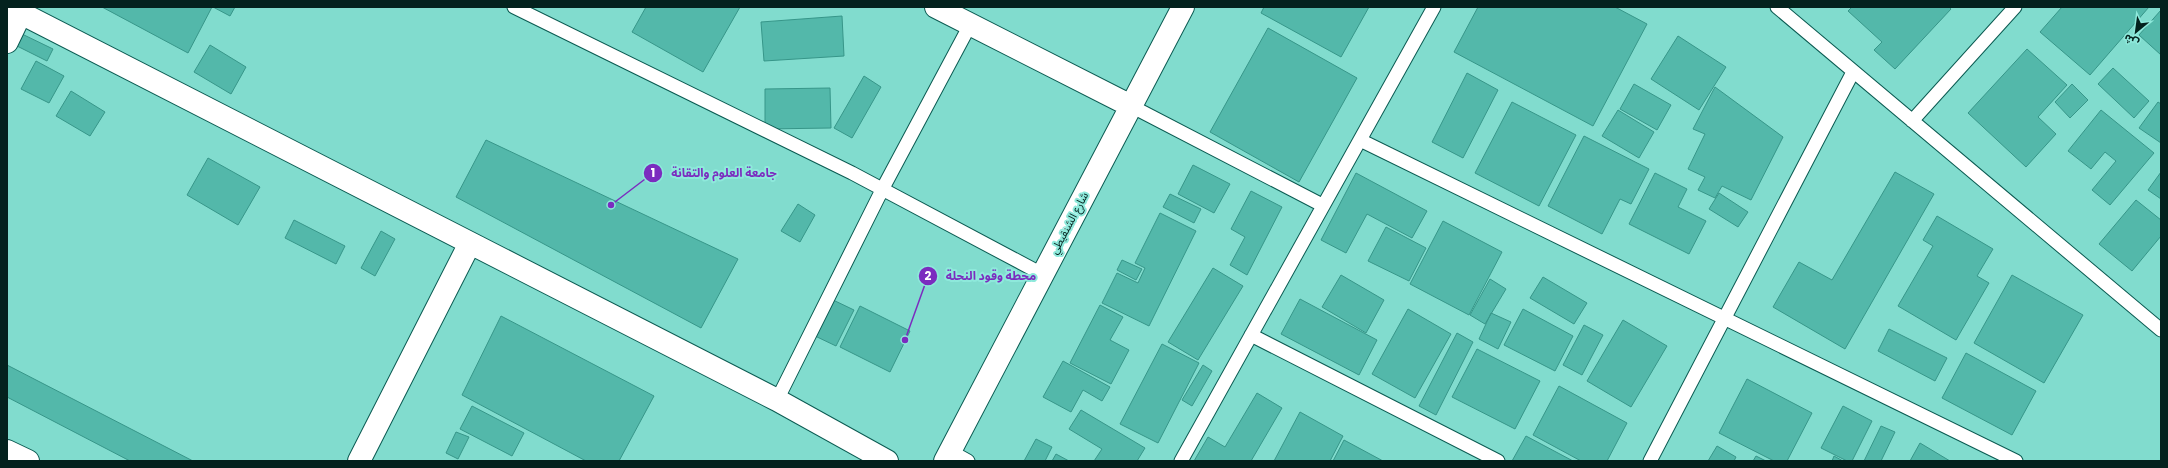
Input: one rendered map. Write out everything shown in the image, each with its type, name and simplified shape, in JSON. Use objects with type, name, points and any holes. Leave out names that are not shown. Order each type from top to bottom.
[{"type":"street","points":[[936,7],[1131,106]]},
{"type":"street","name":"شارع الشنقيطي","points":[[954,458],[1042,274],[1183,7]]},
{"type":"street","points":[[7,42],[15,10],[777,400],[887,461]]},
{"type":"street","points":[[359,461],[470,243]]},
{"type":"street","points":[[7,451],[28,461]]},
{"type":"lane","points":[[514,7],[883,188],[1042,274]]},
{"type":"lane","points":[[1181,461],[1322,205],[1434,7]]},
{"type":"lane","points":[[1777,7],[2161,330]]},
{"type":"lane","points":[[1912,121],[2015,7]]},
{"type":"lane","points":[[777,400],[883,188],[970,25]]},
{"type":"lane","points":[[1650,461],[1853,72]]},
{"type":"lane","points":[[1131,106],[1322,205]]},
{"type":"lane","points":[[1360,140],[2016,461]]},
{"type":"lane","points":[[1251,336],[1498,461]]},
{"type":"building","points":[[102,7],[212,7],[188,53]]},
{"type":"building","points":[[213,7],[235,7],[230,16]]},
{"type":"building","points":[[646,7],[740,7],[703,72],[632,32]]},
{"type":"building","points":[[1264,7],[1369,7],[1341,57],[1261,13]]},
{"type":"building","points":[[1478,7],[1615,7],[1647,24],[1593,126],[1454,52]]},
{"type":"building","points":[[1852,7],[1949,7],[1951,9],[1895,69],[1874,50],[1882,42],[1848,11]]},
{"type":"building","points":[[2062,7],[2149,7],[2090,75],[2040,32]]},
{"type":"building","points":[[2161,10],[2161,55],[2139,35]]},
{"type":"building","points":[[842,16],[844,56],[764,61],[761,22]]},
{"type":"building","points":[[1268,28],[1357,78],[1299,182],[1210,132]]},
{"type":"building","points":[[22,34],[53,49],[47,61],[17,46]]},
{"type":"building","points":[[1678,36],[1726,67],[1699,110],[1651,79]]},
{"type":"building","points":[[210,45],[246,67],[231,94],[194,72]]},
{"type":"building","points":[[2027,49],[2067,85],[2038,117],[2056,134],[2026,167],[1968,113]]},
{"type":"building","points":[[36,61],[64,76],[49,103],[21,89]]},
{"type":"building","points":[[2113,68],[2149,101],[2134,118],[2098,84]]},
{"type":"building","points":[[1467,73],[1498,90],[1463,158],[1432,142]]},
{"type":"building","points":[[864,76],[881,87],[852,138],[834,128]]},
{"type":"building","points":[[1634,84],[1671,105],[1657,130],[1620,109]]},
{"type":"building","points":[[2072,84],[2088,100],[2070,118],[2055,102]]},
{"type":"building","points":[[1715,87],[1783,137],[1751,200],[1722,186],[1715,198],[1698,190],[1705,177],[1688,169],[1705,134],[1693,129]]},
{"type":"building","points":[[830,88],[831,128],[765,129],[765,89]]},
{"type":"building","points":[[71,91],[105,112],[90,136],[56,116]]},
{"type":"building","points":[[1512,102],[1576,135],[1539,206],[1475,173]]},
{"type":"building","points":[[2158,102],[2161,104],[2161,143],[2139,128]]},
{"type":"building","points":[[1618,110],[1654,132],[1639,158],[1602,136]]},
{"type":"building","points":[[2101,110],[2154,153],[2110,205],[2092,190],[2116,161],[2105,152],[2091,169],[2068,151]]},
{"type":"building","points":[[1584,136],[1649,169],[1631,204],[1620,199],[1602,234],[1548,206]]},
{"type":"building","points":[[486,140],[738,259],[701,328],[456,197]]},
{"type":"building","points":[[208,158],[260,187],[238,225],[187,195]]},
{"type":"building","points":[[1193,165],[1230,184],[1214,213],[1178,194]]},
{"type":"building","points":[[1895,172],[1934,194],[1845,349],[1773,307],[1799,262],[1832,280]]},
{"type":"building","points":[[2161,172],[2161,199],[2148,190]]},
{"type":"building","points":[[1356,173],[1427,211],[1412,238],[1367,214],[1346,253],[1321,240]]},
{"type":"building","points":[[1655,173],[1687,189],[1678,207],[1706,221],[1689,254],[1629,224]]},
{"type":"building","points":[[1251,191],[1282,207],[1247,275],[1230,265],[1245,237],[1231,229]]},
{"type":"building","points":[[1719,193],[1748,212],[1738,227],[1709,209]]},
{"type":"building","points":[[1170,194],[1201,209],[1194,223],[1163,207]]},
{"type":"building","points":[[2136,200],[2161,220],[2161,236],[2132,271],[2099,244]]},
{"type":"building","points":[[798,204],[815,215],[800,242],[781,231]]},
{"type":"building","points":[[1160,213],[1196,231],[1149,326],[1102,303],[1117,273],[1138,283],[1145,268],[1135,263]]},
{"type":"building","points":[[1937,216],[1993,249],[1977,276],[1989,283],[1956,340],[1898,306],[1933,246],[1923,240]]},
{"type":"building","points":[[294,220],[345,246],[336,264],[285,238]]},
{"type":"building","points":[[1443,221],[1502,252],[1469,315],[1410,284]]},
{"type":"building","points":[[1386,227],[1426,248],[1409,281],[1368,261]]},
{"type":"building","points":[[381,231],[395,239],[375,276],[361,268]]},
{"type":"building","points":[[1122,260],[1142,269],[1136,280],[1117,270]]},
{"type":"building","points":[[1213,268],[1243,286],[1198,360],[1168,342]]},
{"type":"building","points":[[1341,275],[1384,300],[1366,333],[1322,307]]},
{"type":"building","points":[[2012,275],[2083,315],[2044,383],[1974,343]]},
{"type":"building","points":[[1543,277],[1587,303],[1574,324],[1530,298]]},
{"type":"building","points":[[1490,279],[1506,289],[1485,324],[1470,315]]},
{"type":"building","points":[[831,299],[854,310],[836,346],[813,335]]},
{"type":"building","points":[[1300,299],[1377,340],[1359,375],[1281,334]]},
{"type":"building","points":[[1100,305],[1123,317],[1110,340],[1129,350],[1111,384],[1070,363]]},
{"type":"building","points":[[860,306],[910,331],[890,372],[840,347]]},
{"type":"building","points":[[1408,309],[1451,334],[1415,398],[1372,374]]},
{"type":"building","points":[[1523,309],[1573,336],[1555,371],[1504,345]]},
{"type":"building","points":[[1491,313],[1511,322],[1498,349],[1479,339]]},
{"type":"building","points":[[501,316],[654,396],[619,461],[586,461],[462,395]]},
{"type":"building","points":[[1623,320],[1667,346],[1631,407],[1587,381]]},
{"type":"building","points":[[1584,325],[1603,335],[1582,375],[1563,365]]},
{"type":"building","points":[[1889,329],[1947,358],[1935,381],[1878,351]]},
{"type":"building","points":[[1457,333],[1473,342],[1436,415],[1419,406]]},
{"type":"building","points":[[1162,344],[1199,363],[1158,443],[1120,424]]},
{"type":"building","points":[[1477,349],[1540,381],[1515,429],[1452,397]]},
{"type":"building","points":[[1966,353],[2036,391],[2012,435],[1942,398]]},
{"type":"building","points":[[1063,361],[1110,387],[1102,401],[1083,390],[1071,412],[1043,397]]},
{"type":"building","points":[[7,365],[193,461],[130,461],[7,397]]},
{"type":"building","points":[[1203,365],[1212,371],[1192,406],[1182,400]]},
{"type":"building","points":[[1747,379],[1812,413],[1787,461],[1774,461],[1719,433]]},
{"type":"building","points":[[1559,386],[1627,423],[1607,461],[1581,461],[1533,435]]},
{"type":"building","points":[[1257,393],[1282,408],[1251,461],[1194,461],[1208,437],[1225,447]]},
{"type":"building","points":[[472,406],[524,433],[512,456],[460,429]]},
{"type":"building","points":[[1843,406],[1872,421],[1852,461],[1847,461],[1821,448]]},
{"type":"building","points":[[1081,410],[1145,448],[1137,461],[1094,461],[1102,449],[1069,429]]},
{"type":"building","points":[[1300,412],[1343,436],[1330,461],[1274,461]]},
{"type":"building","points":[[1881,426],[1895,432],[1881,461],[1864,461]]},
{"type":"building","points":[[456,432],[469,437],[458,459],[446,453]]},
{"type":"building","points":[[1526,436],[1573,461],[1512,461]]},
{"type":"building","points":[[1036,439],[1052,447],[1045,461],[1024,461]]},
{"type":"building","points":[[1344,440],[1383,461],[1333,461]]},
{"type":"building","points":[[1920,443],[1950,461],[1910,461]]},
{"type":"building","points":[[1717,446],[1736,457],[1734,461],[1708,461]]},
{"type":"building","points":[[1056,454],[1069,461],[1052,461]]},
{"type":"building","points":[[1756,456],[1766,461],[1753,461]]},
{"type":"building","points":[[1834,456],[1843,461],[1832,461]]},
{"type":"place","name":"جامعة العلوم والتقانة","points":[[611,205]]},
{"type":"place","name":"محطة وقود النحلة","points":[[905,340]]}]
